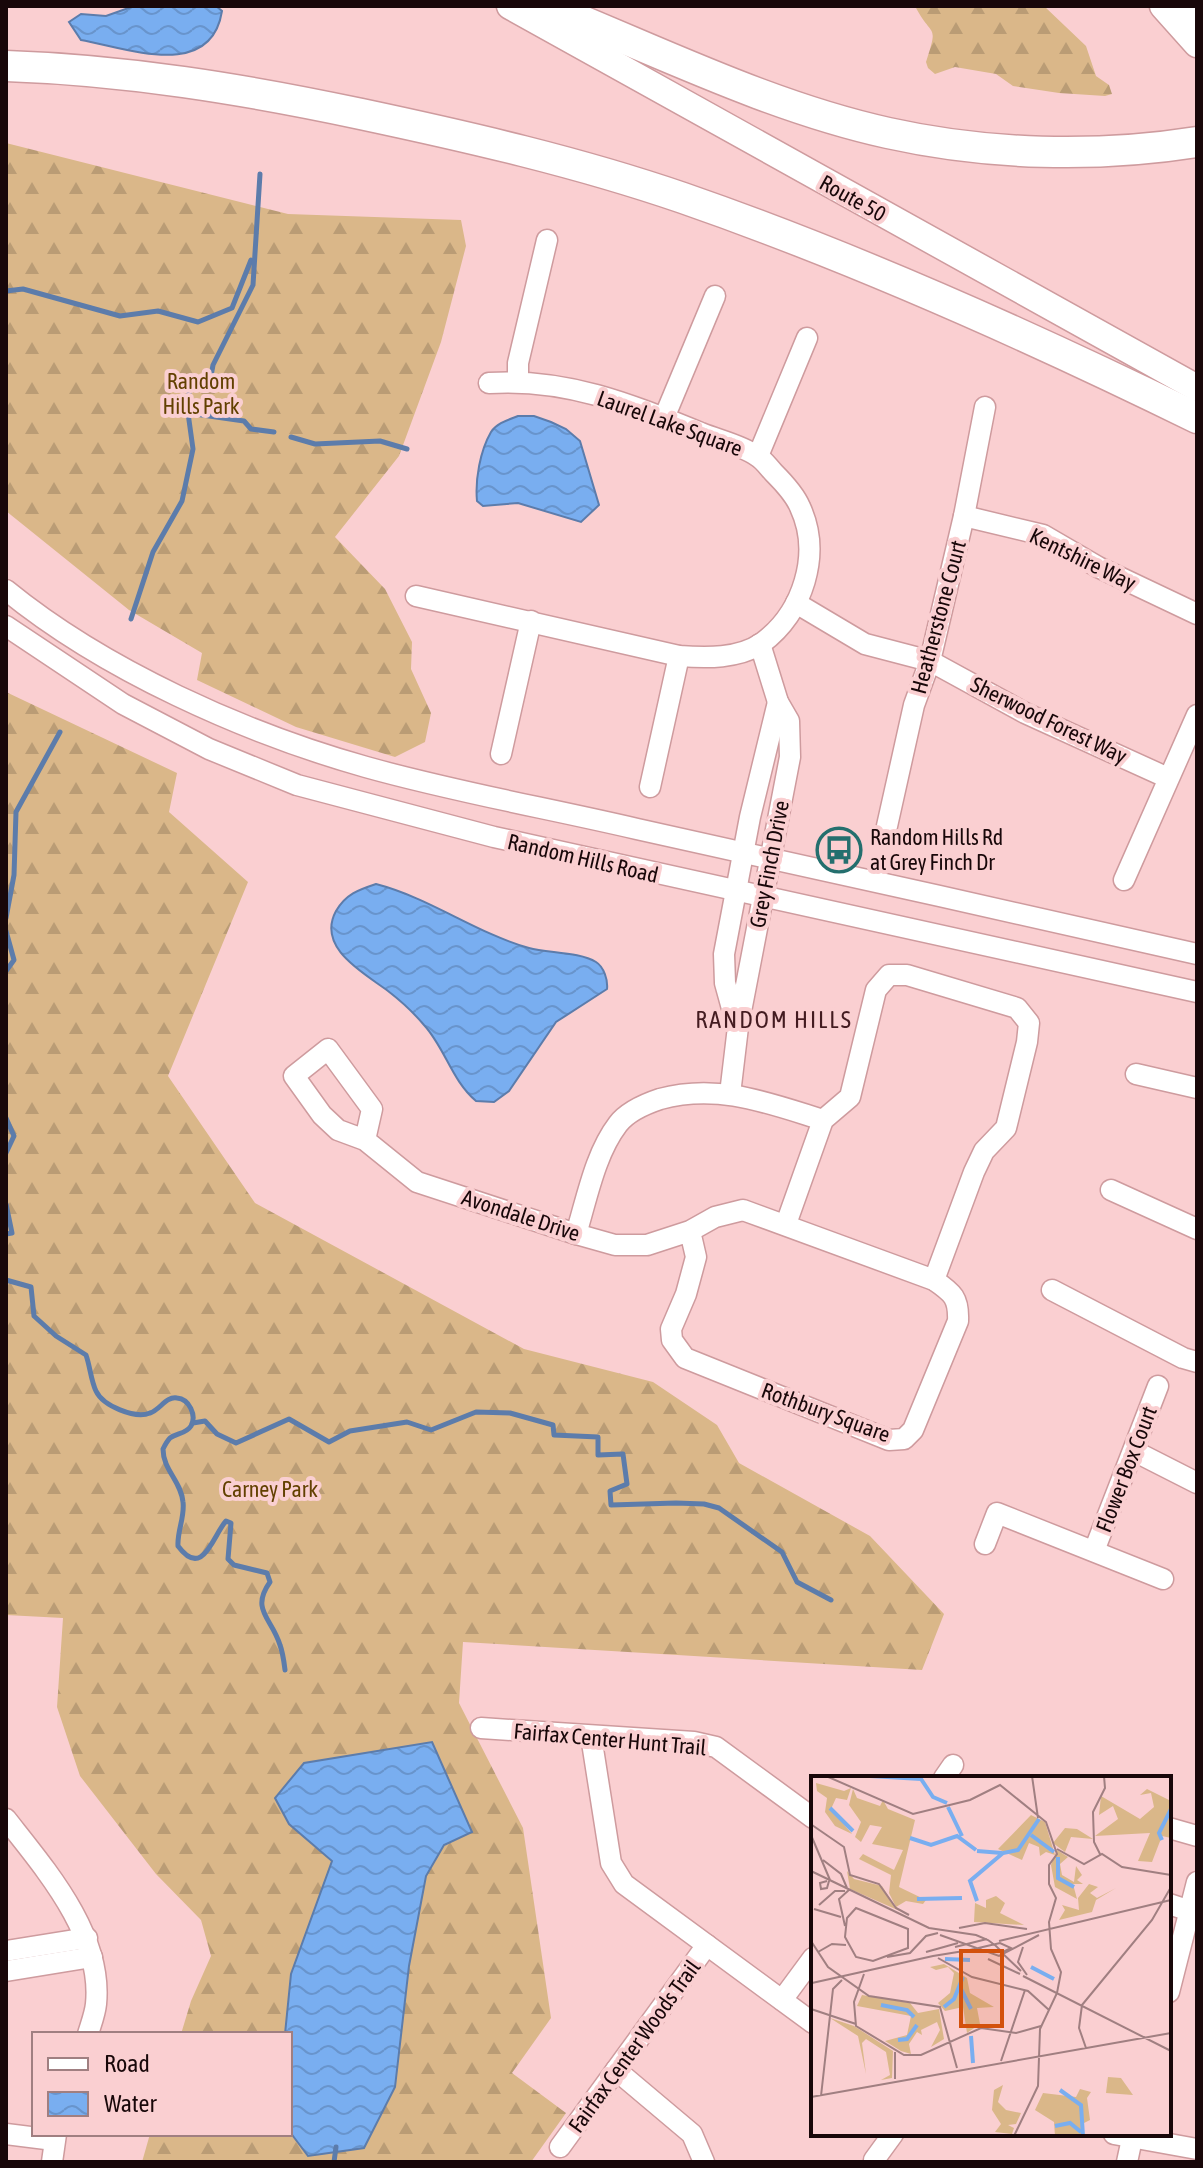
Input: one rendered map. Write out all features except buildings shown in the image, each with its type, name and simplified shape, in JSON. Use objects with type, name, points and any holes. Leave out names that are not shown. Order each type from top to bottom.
[{"type":"highway","points":[[546,6],[728,81],[813,112],[886,132],[943,143],[1034,150],[1111,151],[1197,142]]},
{"type":"highway","points":[[1180,6],[1197,15]]},
{"type":"highway","points":[[6,66],[119,73],[270,96],[489,142],[591,170],[756,224],[898,281],[1038,342],[1197,418]]},
{"type":"main road","name":"Route 50","points":[[510,6],[1197,388]]},
{"type":"main road","points":[[1163,6],[1197,44]]},
{"type":"street","points":[[518,381],[518,363],[547,240]]},
{"type":"street","points":[[664,418],[715,296]]},
{"type":"street","points":[[758,456],[807,338]]},
{"type":"street","name":"Laurel Lake Square","points":[[416,596],[679,656],[712,658],[760,644],[781,624],[805,583],[810,564],[809,537],[800,506],[758,456],[664,418],[557,384],[518,381],[489,383]]},
{"type":"street","name":"Heatherstone Court","points":[[887,826],[914,705],[930,661],[964,516],[985,407]]},
{"type":"street","name":"Kentshire Way","points":[[964,516],[1043,535],[1098,567],[1197,614]]},
{"type":"street","name":"Random Hills Road","points":[[6,590],[99,653],[151,682],[274,737],[316,752],[419,781],[1197,954]]},
{"type":"street","name":"Sherwood Forest Way","points":[[796,603],[865,644],[930,661],[1025,713],[1168,778]]},
{"type":"street","points":[[501,754],[531,621]]},
{"type":"street","name":"Random Hills Road","points":[[6,626],[123,704],[209,749],[297,785],[494,837],[1197,992]]},
{"type":"street","name":"Grey Finch Drive","points":[[730,1094],[738,1027],[790,757],[789,721],[778,702],[760,644]]},
{"type":"street","points":[[650,787],[679,656]]},
{"type":"street","name":"Grey Finch Drive","points":[[738,1027],[725,983],[724,954],[743,853],[778,702]]},
{"type":"street","points":[[1124,880],[1197,715]]},
{"type":"street","points":[[786,1224],[823,1120],[850,1097],[876,990],[889,975],[907,975],[1017,1008],[1029,1023],[1006,1128],[984,1151],[934,1280]]},
{"type":"street","points":[[1136,1074],[1197,1088]]},
{"type":"street","points":[[576,1234],[600,1158],[619,1123],[643,1104],[701,1091],[730,1094],[823,1120]]},
{"type":"street","name":"Avondale Drive","points":[[365,1140],[417,1182],[615,1245],[647,1245],[690,1231]]},
{"type":"street","points":[[1111,1190],[1197,1229]]},
{"type":"street","name":"Rothbury Square","points":[[743,1210],[786,1224],[934,1280],[948,1290],[959,1304],[958,1321],[913,1430],[904,1439],[889,1440],[685,1358],[672,1340],[671,1329],[686,1294],[696,1257],[690,1231],[715,1217],[743,1210]]},
{"type":"street","points":[[1052,1290],[1183,1358],[1197,1362]]},
{"type":"street","name":"Flower Box Court","points":[[1094,1551],[1158,1386]]},
{"type":"street","points":[[1134,1451],[1197,1483]]},
{"type":"street","points":[[985,1544],[997,1513],[1163,1579]]},
{"type":"street","name":"Fairfax Center Hunt Trail","points":[[481,1728],[694,1742],[716,1747],[811,1817]]},
{"type":"street","points":[[591,1736],[611,1863],[624,1884],[811,2022]]},
{"type":"street","points":[[6,1819],[57,1886],[90,1948],[96,2003],[89,2032]]},
{"type":"street","points":[[1171,1829],[1197,1836]]},
{"type":"street","points":[[1171,1984],[1197,1882]]},
{"type":"street","points":[[1171,1905],[1190,1911]]},
{"type":"street","name":"Fairfax Center Woods Trail","points":[[560,2147],[707,1945]]},
{"type":"street","points":[[6,1951],[90,1948]]},
{"type":"street","points":[[6,1971],[90,1948]]},
{"type":"street","points":[[782,2000],[811,1961]]},
{"type":"street","points":[[616,2070],[692,2134],[704,2162]]},
{"type":"street","points":[[6,2134],[32,2136]]},
{"type":"street","points":[[874,2160],[892,2136]]},
{"type":"street","points":[[1126,2136],[1127,2162]]},
{"type":"street","points":[[1131,2136],[1197,2149]]},
{"type":"street","points":[[52,2162],[55,2137]]},
{"type":"green space","points":[[915,6],[1044,6],[1086,46],[1096,76],[1109,85],[1112,94],[1059,93],[1013,86],[996,74],[955,67],[935,74],[926,62],[932,31]]},
{"type":"green space","name":"Random Hills Park","points":[[6,143],[288,214],[461,220],[466,246],[441,342],[399,456],[335,537],[385,589],[412,642],[411,669],[431,713],[425,742],[395,757],[296,727],[197,680],[202,653],[129,610],[6,511]]},
{"type":"green space","name":"Carney Park","points":[[6,692],[177,773],[169,812],[248,882],[168,1076],[255,1203],[524,1349],[653,1382],[717,1425],[739,1463],[870,1536],[944,1614],[922,1670],[463,1642],[459,1703],[523,1828],[551,2018],[512,2073],[566,2113],[531,2162],[142,2162],[149,2136],[292,2136],[292,2032],[182,2032],[191,2001],[211,1956],[201,1920],[156,1874],[80,1776],[57,1707],[63,1618],[6,1615]]},
{"type":"water","points":[[134,6],[216,6],[222,11],[215,33],[202,46],[185,53],[165,55],[81,40],[69,22],[81,14],[106,16]]},
{"type":"water","points":[[518,416],[534,416],[551,422],[580,441],[599,505],[581,522],[518,503],[483,506],[477,501],[479,466],[487,440],[496,426]]},
{"type":"water","points":[[376,884],[415,898],[509,942],[589,959],[603,970],[607,989],[556,1022],[509,1091],[494,1102],[476,1101],[461,1084],[420,1020],[356,968],[337,948],[332,937],[336,911],[353,893]]},
{"type":"water","points":[[432,1742],[472,1832],[444,1845],[426,1876],[409,1966],[395,2087],[364,2148],[308,2156],[292,2135],[292,2032],[285,2032],[291,1974],[332,1861],[289,1824],[275,1798],[304,1763]]},
{"type":"waterway","points":[[131,619],[153,552],[182,501],[193,449],[188,413],[189,391],[211,376],[213,365],[253,285],[260,174]]},
{"type":"waterway","points":[[6,291],[23,289],[120,316],[158,311],[198,322],[232,308],[251,260]]},
{"type":"waterway","points":[[188,413],[244,421],[251,429],[274,432]]},
{"type":"waterway","points":[[291,437],[315,444],[380,441],[407,449]]},
{"type":"waterway","points":[[6,918],[14,875],[16,812],[60,732]]},
{"type":"waterway","points":[[6,931],[14,960],[6,971]]},
{"type":"waterway","points":[[6,1118],[14,1136],[6,1153]]},
{"type":"waterway","points":[[6,1204],[12,1233],[6,1234]]},
{"type":"waterway","points":[[6,1280],[31,1287],[34,1316],[56,1336],[86,1355],[94,1387],[105,1402],[136,1414],[150,1413],[173,1398],[188,1404],[193,1417],[191,1426],[170,1438],[163,1449],[166,1463],[182,1495],[183,1513],[178,1546],[187,1555],[201,1557],[226,1521],[231,1523],[228,1559],[234,1565],[267,1573],[270,1582],[264,1592],[262,1607],[280,1645],[285,1670]]},
{"type":"waterway","points":[[193,1423],[205,1421],[217,1434],[236,1443],[289,1419],[329,1442],[350,1431],[407,1422],[431,1430],[476,1412],[510,1413],[553,1425],[554,1435],[598,1437],[598,1455],[623,1454],[627,1484],[610,1491],[611,1505],[676,1503],[719,1508],[782,1552],[797,1582],[831,1600]]},
{"type":"waterway","points":[[334,2162],[336,2147]]},
{"type":"place","name":"Random Hills Rd at Grey Finch Dr","points":[[839,850]]},
{"type":"district","name":"RANDOM HILLS","points":[[774,1020]]}]
